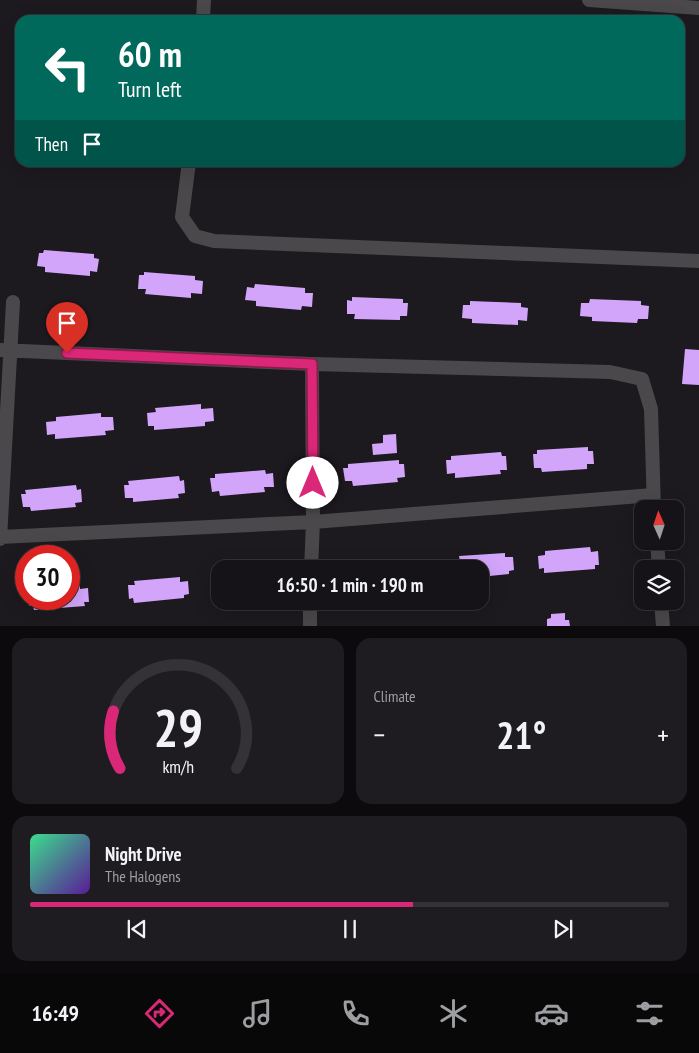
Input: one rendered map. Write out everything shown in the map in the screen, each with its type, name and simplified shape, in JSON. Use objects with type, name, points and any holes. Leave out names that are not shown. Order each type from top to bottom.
[{"type":"street","points":[[202,15],[204,0]]},
{"type":"street","points":[[589,0],[699,8]]},
{"type":"street","points":[[188,167],[182,217],[195,236],[214,241],[699,261]]},
{"type":"street","points":[[14,302],[5,350],[0,538],[634,503]]},
{"type":"street","points":[[5,350],[312,364],[610,372],[642,379],[651,409],[654,500]]},
{"type":"street","points":[[312,364],[312,560]]},
{"type":"street","points":[[310,610],[310,626]]},
{"type":"street","points":[[662,610],[663,626]]},
{"type":"building","points":[[44,250],[94,254],[94,258],[99,259],[97,272],[90,271],[90,276],[45,272],[45,267],[37,266],[39,253],[43,253]]},
{"type":"building","points":[[144,272],[195,276],[195,280],[203,281],[202,294],[191,293],[191,298],[145,294],[146,289],[138,289],[139,275],[144,275]]},
{"type":"building","points":[[255,284],[305,288],[305,293],[313,293],[312,307],[302,306],[301,310],[256,306],[256,301],[245,300],[247,287],[254,288]]},
{"type":"building","points":[[352,297],[403,299],[403,303],[408,303],[407,316],[400,316],[400,320],[354,319],[355,314],[347,314],[347,300],[352,301]]},
{"type":"building","points":[[590,299],[641,301],[641,305],[649,306],[648,319],[638,319],[637,323],[592,321],[592,317],[580,316],[581,303],[589,303]]},
{"type":"building","points":[[470,301],[521,303],[521,307],[528,308],[527,321],[518,320],[518,325],[472,323],[472,319],[462,318],[463,305],[470,305]]},
{"type":"building","points":[[685,349],[699,350],[699,385],[682,384]]},
{"type":"building","points":[[201,404],[201,409],[213,408],[214,421],[205,422],[205,426],[154,430],[154,426],[148,426],[147,413],[156,412],[155,408]]},
{"type":"building","points":[[101,413],[101,417],[113,417],[114,430],[105,431],[106,435],[55,439],[55,434],[47,435],[46,422],[56,421],[56,417]]},
{"type":"building","points":[[396,434],[397,453],[373,455],[372,444],[383,443],[383,435]]},
{"type":"building","points":[[588,447],[588,451],[593,451],[594,464],[587,464],[587,469],[542,472],[541,468],[534,468],[533,454],[537,454],[537,450]]},
{"type":"building","points":[[501,452],[502,456],[506,456],[507,470],[500,470],[501,474],[455,478],[455,473],[447,474],[446,460],[451,460],[451,456]]},
{"type":"building","points":[[399,460],[399,464],[404,464],[405,477],[397,478],[398,482],[353,486],[352,481],[345,481],[343,468],[348,468],[348,464]]},
{"type":"building","points":[[265,470],[266,474],[273,473],[274,487],[264,487],[265,492],[220,496],[219,491],[212,492],[210,478],[215,478],[215,474]]},
{"type":"building","points":[[179,476],[180,481],[184,480],[185,493],[178,494],[179,498],[133,502],[133,498],[125,498],[124,485],[129,485],[128,481]]},
{"type":"building","points":[[76,485],[77,490],[81,489],[82,502],[75,503],[76,507],[31,511],[30,507],[23,507],[21,494],[26,494],[25,490]]},
{"type":"building","points":[[590,547],[591,552],[598,551],[599,565],[595,565],[595,569],[544,573],[544,568],[539,569],[538,556],[545,555],[545,551]]},
{"type":"building","points":[[505,553],[505,557],[513,557],[514,570],[509,571],[509,574],[489,576],[489,560],[460,560],[459,556]]},
{"type":"building","points":[[180,577],[180,582],[188,581],[189,594],[184,595],[184,598],[134,603],[133,598],[129,599],[128,585],[135,585],[134,581]]},
{"type":"building","points":[[88,588],[89,602],[84,602],[85,606],[80,606],[80,589]]},
{"type":"building","points":[[565,613],[565,620],[569,620],[570,626],[547,626],[547,619],[551,618],[551,614]]},
{"type":"route","points":[[67,353],[312,364],[313,483]]}]
